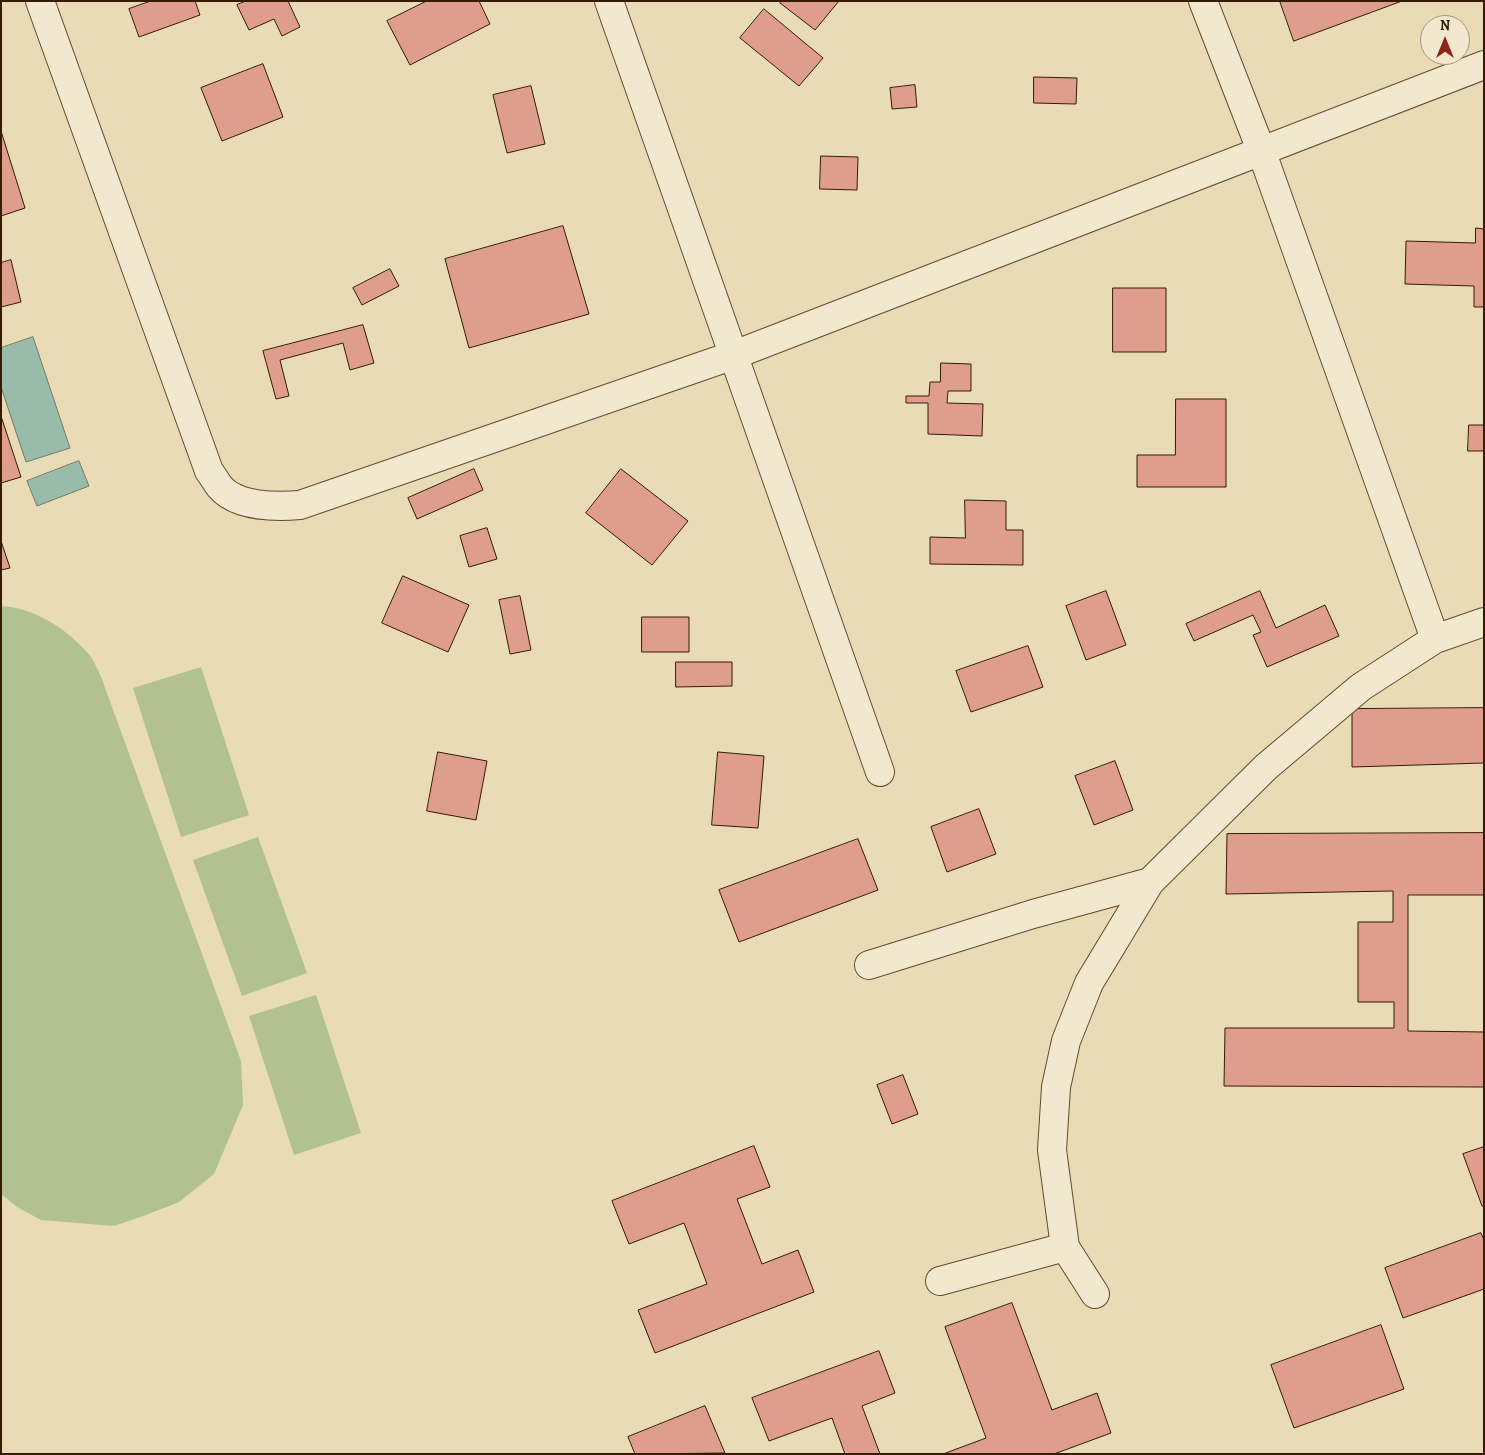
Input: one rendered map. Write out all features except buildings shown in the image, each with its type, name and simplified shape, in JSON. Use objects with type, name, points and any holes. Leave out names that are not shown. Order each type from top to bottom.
[{"type":"street","points":[[40,1],[209,471],[221,489],[238,499],[279,507],[300,505],[734,355],[1484,65]]},
{"type":"street","points":[[609,1],[880,772]]},
{"type":"street","points":[[1203,1],[1261,150],[1435,639]]},
{"type":"street","points":[[1095,1294],[1065,1247],[1052,1150],[1056,1087],[1066,1041],[1089,983],[1150,882],[1274,761],[1361,687],[1435,639],[1484,622]]},
{"type":"street","points":[[869,965],[1033,914],[1150,882]]},
{"type":"street","points":[[940,1281],[1065,1247]]},
{"type":"shaded area","points":[[33,337],[70,448],[26,462],[1,387],[1,348]]},
{"type":"shaded area","points":[[79,461],[89,486],[37,506],[27,481]]},
{"type":"shaded area","points":[[1,606],[25,610],[48,620],[68,634],[86,651],[100,674],[241,1061],[243,1105],[214,1174],[179,1202],[114,1226],[41,1220],[17,1207],[1,1194]]},
{"type":"shaded area","points":[[201,667],[249,815],[181,837],[133,688]]},
{"type":"shaded area","points":[[258,837],[307,973],[242,996],[193,860]]},
{"type":"shaded area","points":[[316,995],[361,1133],[294,1155],[249,1016]]}]
